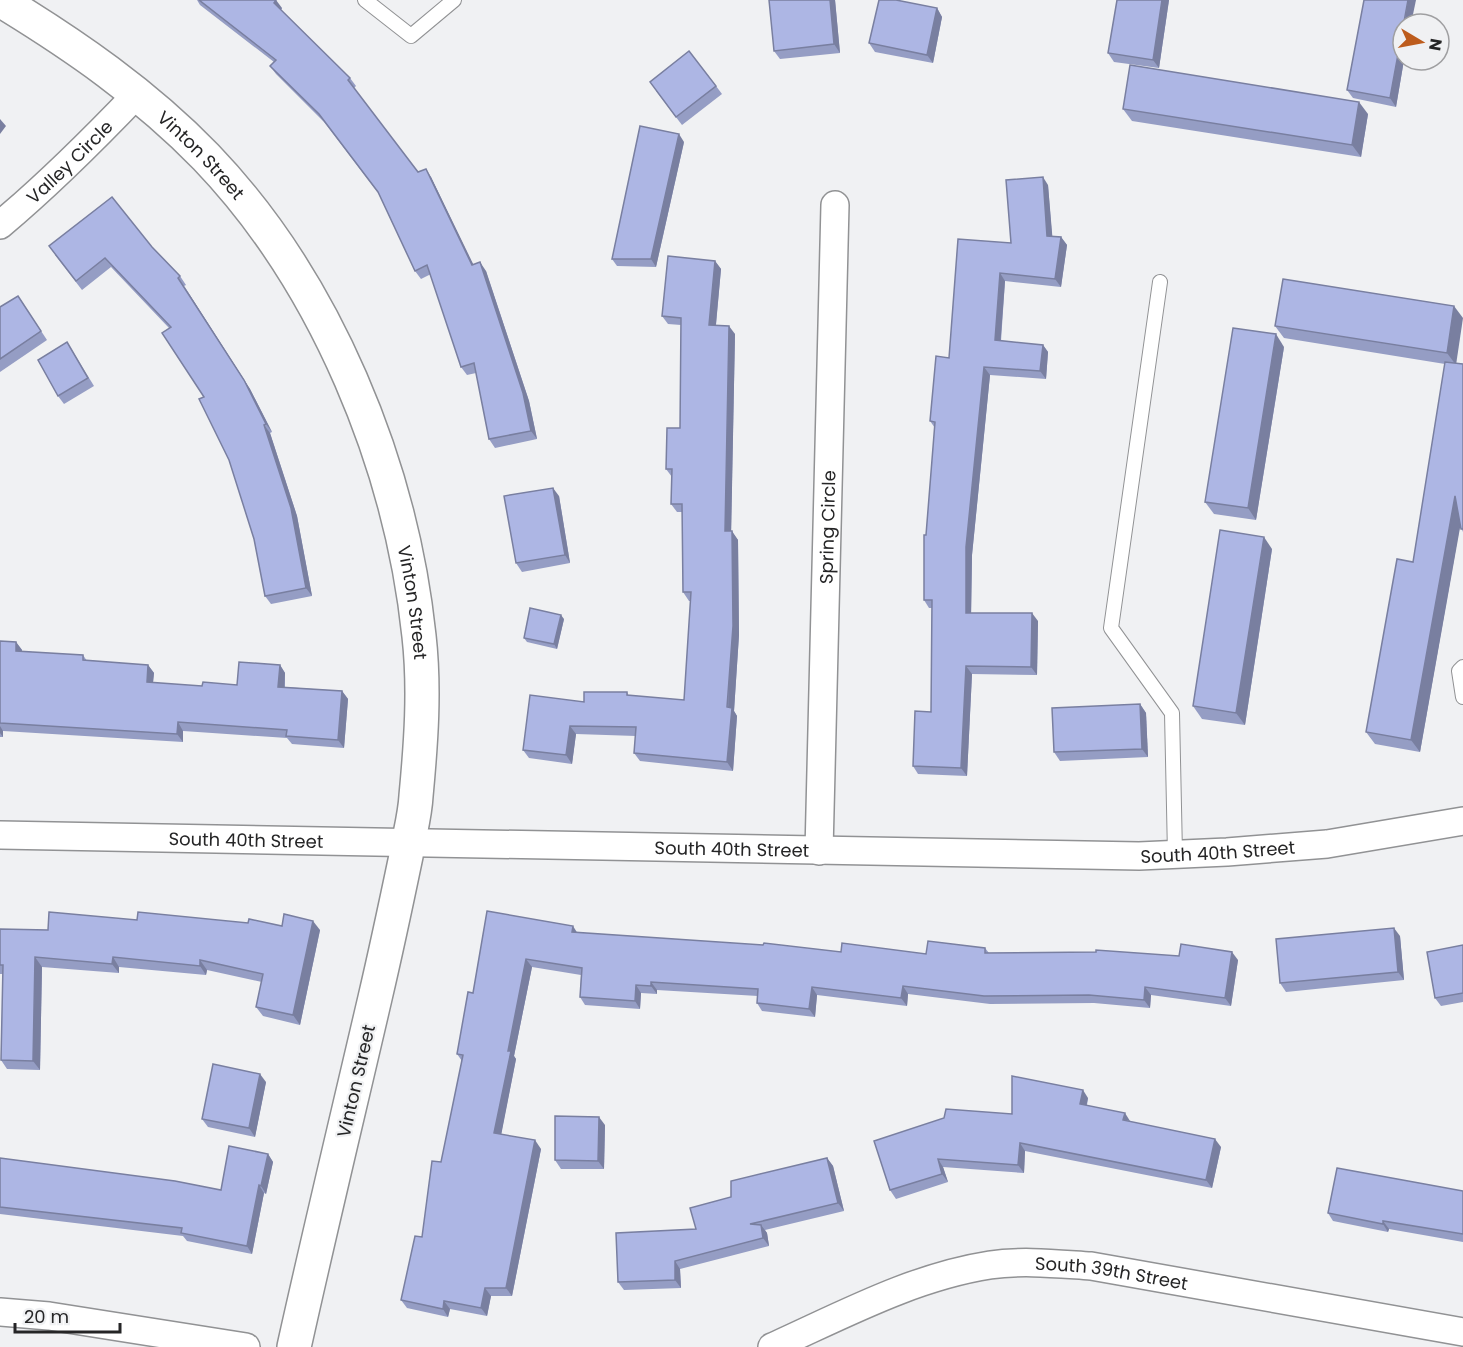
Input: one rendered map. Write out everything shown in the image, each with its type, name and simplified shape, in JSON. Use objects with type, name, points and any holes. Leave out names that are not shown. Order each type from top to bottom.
[{"type":"street","name":"Vinton Street","points":[[0,0],[105,67],[137,94],[205,156],[238,193],[275,242],[328,330],[373,434],[404,537],[419,636],[422,692],[416,800],[395,912],[294,1347]]},
{"type":"street","name":"Valley Circle","points":[[0,225],[79,154],[137,94]]},
{"type":"street","name":"Spring Circle","points":[[819,851],[835,205]]},
{"type":"street","name":"South 40th Street","points":[[0,835],[1139,856],[1327,844],[1463,821]]},
{"type":"street","name":"South 39th Street","points":[[771,1347],[934,1277],[992,1265],[1054,1263],[1091,1266],[1463,1332]]},
{"type":"street","points":[[0,1312],[49,1316],[246,1347]]},
{"type":"lane","points":[[365,0],[411,36],[454,0]]},
{"type":"lane","points":[[1160,282],[1111,628],[1172,713],[1175,854]]},
{"type":"lane","points":[[1463,667],[1459,671],[1463,697]]},
{"type":"building","points":[[199,0],[276,0],[274,3],[350,78],[348,80],[418,172],[426,169],[472,265],[480,262],[523,393],[531,431],[489,439],[474,363],[461,367],[427,265],[415,271],[378,192],[319,114],[270,66],[276,60]]},
{"type":"building","points":[[769,0],[830,0],[834,44],[774,51]]},
{"type":"building","points":[[879,0],[896,0],[937,8],[927,55],[869,43]]},
{"type":"building","points":[[1117,0],[1162,0],[1153,60],[1108,53]]},
{"type":"building","points":[[1364,0],[1408,0],[1406,12],[1391,12],[1391,72],[1395,72],[1390,98],[1347,90]]},
{"type":"building","points":[[689,51],[716,86],[676,117],[650,82]]},
{"type":"building","points":[[1130,65],[1359,102],[1352,145],[1123,109]]},
{"type":"building","points":[[640,126],[679,134],[651,259],[612,259]]},
{"type":"building","points":[[1043,177],[1047,236],[1061,237],[1055,279],[1000,273],[995,340],[1043,345],[1040,371],[984,367],[966,547],[966,613],[1032,613],[1031,667],[966,666],[961,768],[913,766],[915,711],[931,712],[932,600],[924,600],[924,535],[926,535],[935,422],[930,421],[936,356],[949,358],[958,239],[1011,243],[1006,180]]},
{"type":"building","points":[[112,197],[152,247],[180,276],[178,278],[244,380],[266,424],[264,425],[291,508],[306,588],[265,596],[254,539],[229,460],[199,399],[204,397],[162,333],[171,327],[105,258],[76,281],[49,246]]},
{"type":"building","points":[[668,256],[715,261],[709,325],[729,326],[725,531],[732,531],[733,626],[727,707],[732,708],[727,762],[634,753],[636,727],[570,726],[566,755],[523,750],[530,695],[584,702],[584,692],[627,692],[627,695],[684,700],[691,592],[683,592],[682,504],[671,504],[672,469],[666,469],[667,428],[680,428],[681,318],[662,316]]},
{"type":"building","points":[[1283,279],[1454,306],[1447,353],[1275,326]]},
{"type":"building","points":[[18,296],[41,331],[0,359],[0,307]]},
{"type":"building","points":[[1233,328],[1276,334],[1248,508],[1205,502]]},
{"type":"building","points":[[67,342],[88,378],[58,396],[38,360]]},
{"type":"building","points":[[1445,362],[1463,364],[1463,529],[1461,529],[1455,496],[1411,740],[1366,732],[1397,559],[1413,562]]},
{"type":"building","points":[[553,488],[565,555],[516,563],[504,496]]},
{"type":"building","points":[[1220,530],[1264,537],[1236,713],[1193,706]]},
{"type":"building","points":[[530,608],[561,615],[554,644],[524,638]]},
{"type":"building","points":[[0,641],[16,642],[16,651],[83,655],[83,660],[148,665],[147,682],[202,686],[203,682],[237,685],[239,662],[280,665],[278,687],[342,691],[338,740],[286,736],[287,730],[178,722],[177,734],[0,723]]},
{"type":"building","points":[[1140,704],[1142,749],[1054,752],[1052,708]]},
{"type":"building","points":[[487,911],[573,926],[572,932],[763,945],[764,943],[841,952],[842,943],[926,954],[928,941],[985,948],[985,953],[1096,952],[1096,950],[1179,956],[1181,944],[1232,952],[1225,998],[1145,987],[1144,1000],[1089,995],[984,996],[903,986],[901,998],[812,987],[809,1009],[757,1003],[758,989],[651,982],[651,986],[636,985],[635,1001],[580,997],[582,968],[526,959],[508,1051],[511,1051],[494,1133],[535,1140],[506,1288],[485,1288],[481,1308],[444,1301],[443,1309],[401,1300],[415,1236],[422,1237],[432,1161],[441,1162],[463,1055],[457,1054],[468,992],[473,993]]},
{"type":"building","points":[[49,912],[137,920],[138,912],[248,923],[249,919],[282,926],[284,914],[313,921],[293,1015],[256,1007],[263,974],[200,960],[200,966],[113,957],[112,964],[35,957],[33,1061],[1,1060],[3,965],[0,965],[0,929],[48,930]]},
{"type":"building","points":[[1394,928],[1398,972],[1280,983],[1276,939]]},
{"type":"building","points":[[1463,945],[1463,993],[1435,998],[1427,952]]},
{"type":"building","points":[[213,1064],[260,1074],[249,1128],[202,1119]]},
{"type":"building","points":[[1012,1076],[1083,1090],[1080,1104],[1125,1113],[1123,1120],[1215,1139],[1206,1180],[1020,1143],[1018,1165],[938,1159],[942,1174],[890,1190],[874,1141],[944,1118],[946,1109],[1012,1114]]},
{"type":"building","points":[[555,1116],[599,1117],[598,1161],[555,1160]]},
{"type":"building","points":[[229,1146],[268,1154],[261,1186],[259,1185],[247,1246],[181,1233],[182,1228],[0,1207],[0,1158],[175,1181],[221,1190]]},
{"type":"building","points":[[827,1158],[838,1203],[750,1224],[761,1225],[763,1238],[675,1261],[675,1280],[618,1282],[616,1233],[696,1229],[690,1208],[731,1197],[731,1181]]},
{"type":"building","points":[[1337,1168],[1463,1191],[1463,1234],[1383,1221],[1383,1224],[1328,1213]]}]
